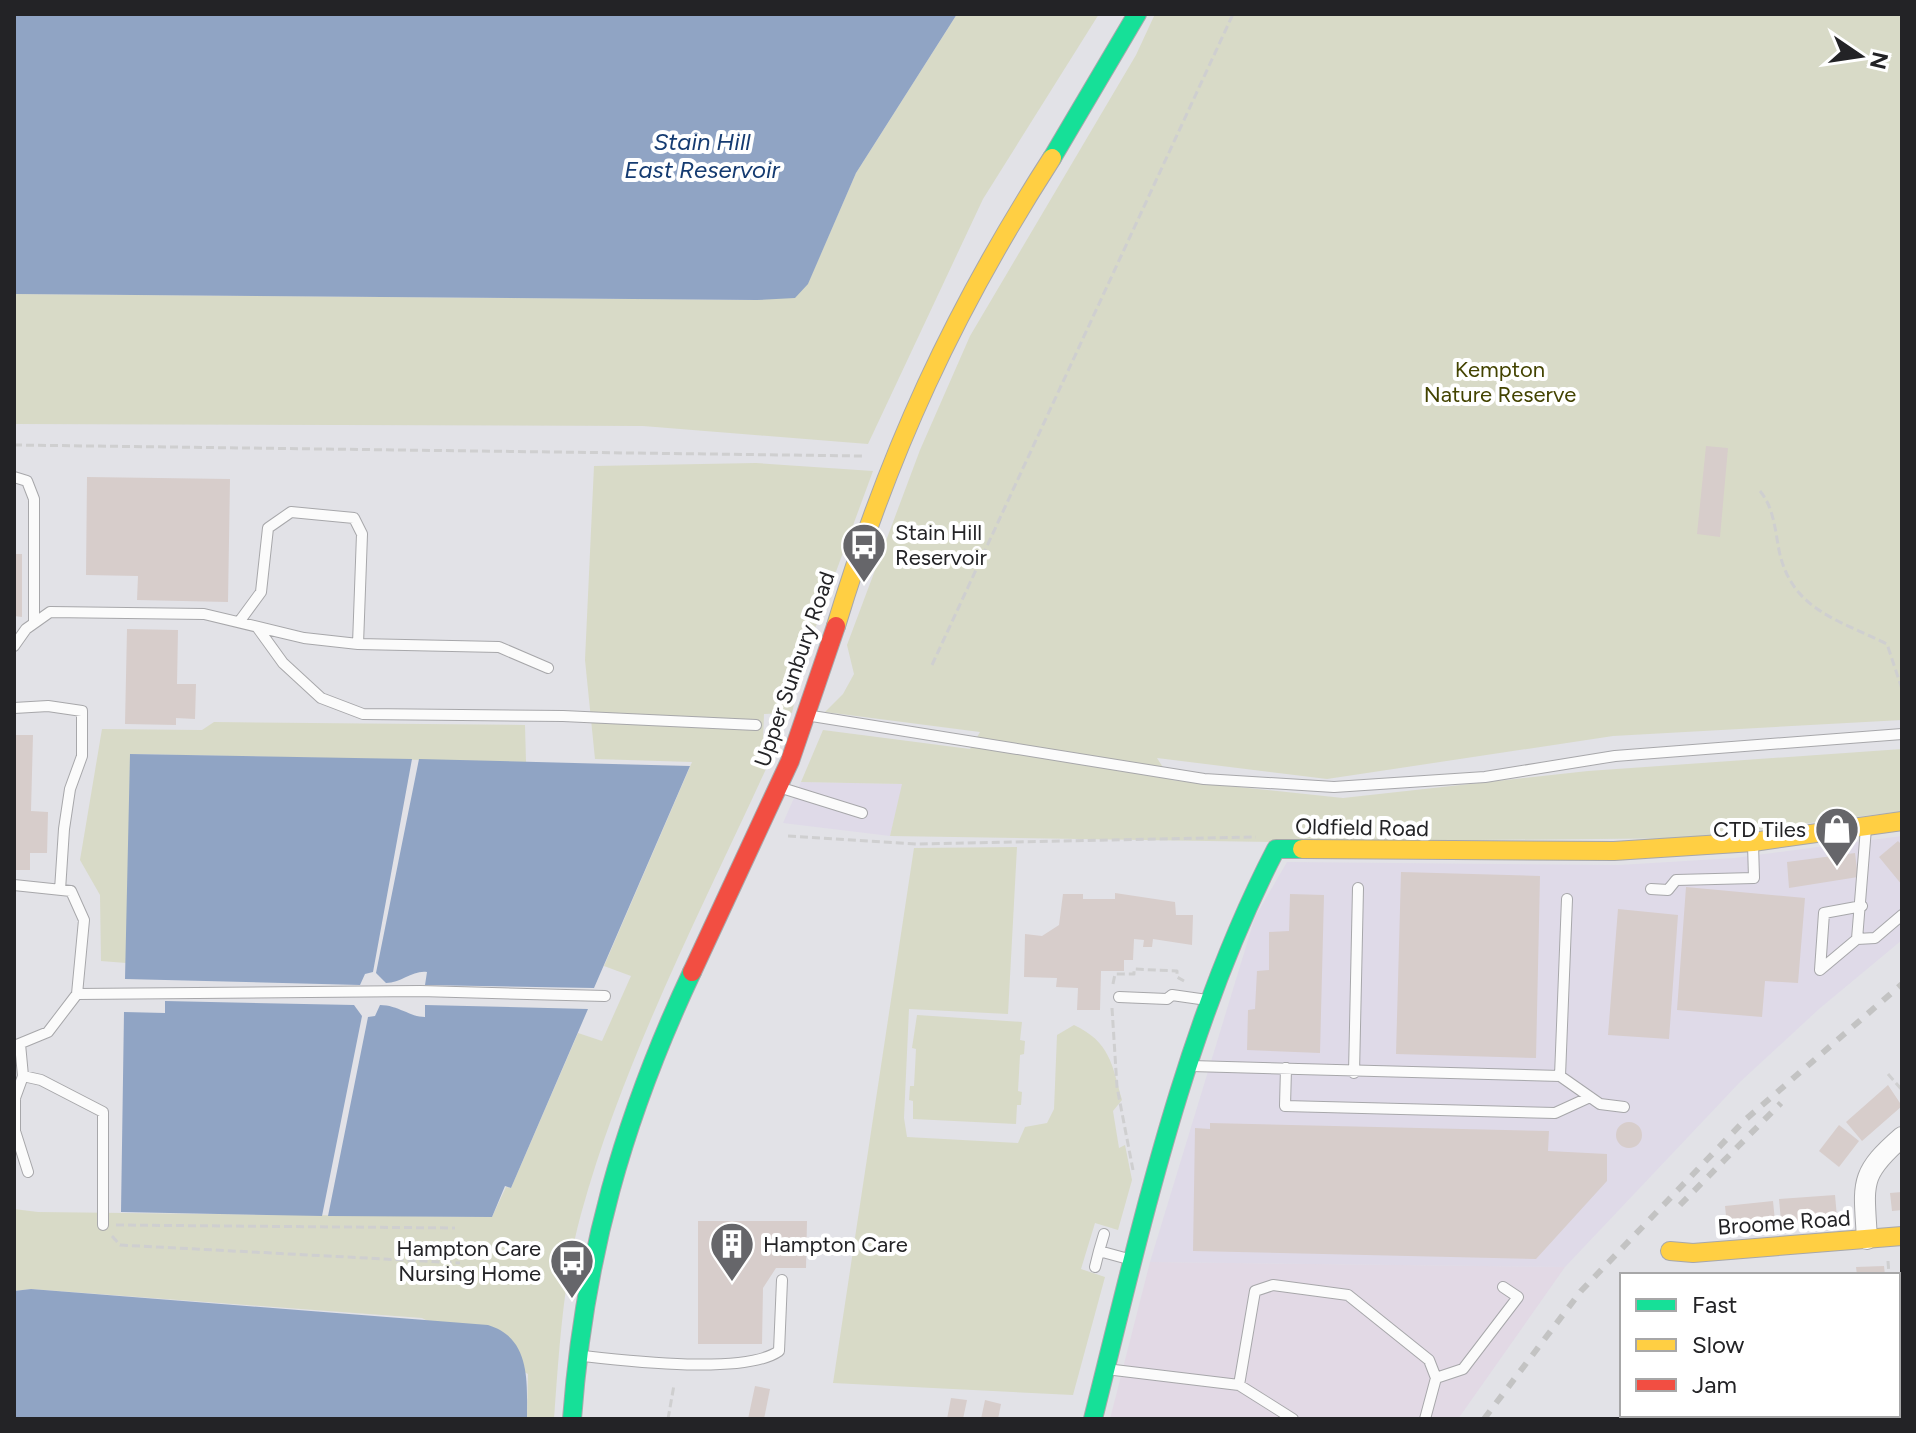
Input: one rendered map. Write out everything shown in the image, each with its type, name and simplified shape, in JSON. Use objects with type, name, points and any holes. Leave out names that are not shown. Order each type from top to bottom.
[{"type":"main road","name":"Upper Sunbury Road","points":[[572,1419],[575,1355],[594,1244],[612,1174],[638,1101],[780,787],[809,715],[860,547],[900,445],[953,324],[1000,240],[1105,77],[1137,14]]},
{"type":"main road","name":"Oldfield Road","points":[[1093,1419],[1133,1260],[1208,1000],[1241,916],[1276,849],[1614,851],[1753,842],[1902,821]]},
{"type":"main road","name":"Broome Road","points":[[1670,1251],[1693,1253],[1902,1236]]},
{"type":"street","points":[[1867,1239],[1866,1199],[1870,1168],[1902,1137]]},
{"type":"street","points":[[1807,1419],[1902,1418]]},
{"type":"lane","points":[[14,477],[27,481],[34,499],[34,622]]},
{"type":"lane","points":[[239,622],[261,592],[268,528],[291,512],[354,518],[362,534],[358,644]]},
{"type":"lane","points":[[14,646],[34,622],[50,612],[204,614],[304,638],[358,644],[499,647],[548,668]]},
{"type":"lane","points":[[257,627],[283,663],[321,698],[363,714],[563,716],[756,725]]},
{"type":"lane","points":[[14,708],[48,706],[82,711],[82,756],[70,789],[60,890]]},
{"type":"lane","points":[[809,715],[1204,779],[1334,787],[1485,777],[1615,756],[1902,734]]},
{"type":"lane","points":[[780,787],[862,813]]},
{"type":"lane","points":[[1857,939],[1866,828]]},
{"type":"lane","points":[[1651,889],[1668,890],[1676,880],[1754,878],[1753,842]]},
{"type":"lane","points":[[14,885],[71,891],[84,920],[77,994],[48,1032],[17,1045],[23,1076],[15,1098],[15,1131],[28,1172]]},
{"type":"lane","points":[[1354,1073],[1358,888]]},
{"type":"lane","points":[[1560,1076],[1567,899]]},
{"type":"lane","points":[[1862,906],[1824,913],[1820,970],[1857,939],[1875,938],[1902,915]]},
{"type":"lane","points":[[77,994],[420,991],[605,996]]},
{"type":"lane","points":[[1116,997],[1167,999],[1172,995],[1208,1000]]},
{"type":"lane","points":[[1189,1066],[1354,1073],[1560,1076],[1600,1104],[1624,1107]]},
{"type":"lane","points":[[1286,1068],[1285,1106],[1555,1113],[1590,1097]]},
{"type":"lane","points":[[23,1076],[41,1080],[103,1112],[103,1225]]},
{"type":"lane","points":[[1095,1267],[1104,1234]]},
{"type":"lane","points":[[1099,1251],[1133,1260]]},
{"type":"lane","points":[[575,1355],[716,1364],[766,1360],[779,1351],[782,1280]]},
{"type":"lane","points":[[1239,1385],[1255,1291],[1273,1285],[1348,1295],[1429,1360],[1436,1378],[1425,1419]]},
{"type":"lane","points":[[1436,1378],[1463,1369],[1518,1297],[1503,1287]]},
{"type":"lane","points":[[1104,1368],[1239,1385],[1293,1419]]},
{"type":"path","points":[[932,665],[1233,14]]},
{"type":"path","points":[[14,445],[717,457],[871,456],[900,445]]},
{"type":"path","points":[[1760,491],[1769,502],[1781,559],[1797,595],[1823,614],[1887,644],[1902,689]]},
{"type":"path","points":[[786,836],[916,844],[1260,837],[1276,849]]},
{"type":"path","points":[[1135,1182],[1117,1087],[1115,974],[1134,974],[1134,969],[1177,971],[1177,977],[1194,986],[1203,979],[1215,980]]},
{"type":"path","points":[[1888,1074],[1902,1090]]},
{"type":"path","points":[[103,1225],[455,1228]]},
{"type":"path","points":[[103,1225],[120,1245],[460,1263]]},
{"type":"path","points":[[668,1419],[674,1385]]},
{"type":"shaded area","points":[[801,782],[903,784],[890,836],[783,823]]},
{"type":"shaded area","points":[[1902,836],[1902,940],[1819,1009],[1740,1082],[1565,1267],[1150,1262],[1255,917],[1287,862],[1619,865],[1735,858]]},
{"type":"shaded area","points":[[1150,1262],[1565,1267],[1458,1419],[1110,1419]]},
{"type":"green space","points":[[957,14],[1099,14],[983,199],[868,444],[643,426],[14,424],[14,294],[757,300],[808,283],[856,173]]},
{"type":"green space","name":"Kempton Nature Reserve","points":[[1155,14],[1902,14],[1902,720],[1613,736],[1327,779],[1157,758],[1171,780],[1343,798],[1588,771],[1902,749],[1902,811],[1696,838],[1276,842],[890,836],[902,784],[801,782],[823,730],[970,749],[980,732],[825,712],[843,694],[854,674],[847,645],[920,450],[970,336],[1136,55]]},
{"type":"green space","points":[[756,463],[873,471],[805,656],[792,713],[764,714],[763,740],[776,747],[644,1035],[599,1153],[570,1264],[554,1419],[527,1419],[528,1374],[422,1318],[31,1289],[14,1291],[14,1209],[38,1212],[492,1217],[506,1187],[511,1188],[578,1033],[602,1041],[631,976],[604,966],[692,762],[595,759],[585,660],[594,466]]},
{"type":"green space","points":[[214,722],[525,725],[526,762],[131,754],[126,963],[101,961],[100,895],[80,860],[102,729],[202,730]]},
{"type":"green space","points":[[1017,847],[1008,1014],[909,1009],[904,1118],[907,1137],[1018,1143],[1025,1127],[1047,1123],[1054,1109],[1057,1035],[1074,1025],[1095,1039],[1108,1055],[1122,1100],[1113,1111],[1119,1148],[1125,1145],[1132,1180],[1118,1230],[1095,1223],[1081,1269],[1105,1277],[1073,1395],[833,1383],[914,848]]},
{"type":"green space","points":[[917,1015],[1022,1022],[1020,1040],[1025,1041],[1024,1054],[1020,1055],[1018,1091],[1022,1092],[1021,1105],[1017,1105],[1016,1124],[913,1119],[913,1101],[909,1100],[910,1086],[914,1086],[916,1049],[912,1048]]},
{"type":"water","name":"Stain Hill East Reservoir","points":[[14,14],[957,14],[856,173],[808,284],[795,298],[757,300],[14,294]]},
{"type":"water","points":[[130,754],[412,759],[373,972],[365,974],[360,985],[125,979]]},
{"type":"water","points":[[419,759],[690,766],[594,988],[425,985],[427,972],[386,983],[376,973]]},
{"type":"water","points":[[165,1001],[354,1005],[362,1016],[322,1216],[121,1212],[124,1012],[165,1013]]},
{"type":"water","points":[[380,1005],[425,1017],[425,1005],[588,1009],[511,1188],[505,1186],[492,1217],[328,1216],[368,1017],[375,1016]]},
{"type":"water","points":[[31,1289],[488,1325],[512,1340],[524,1363],[527,1419],[14,1419],[14,1291]]},
{"type":"building","points":[[1706,446],[1728,448],[1720,537],[1697,534]]},
{"type":"building","points":[[87,477],[230,479],[228,602],[137,600],[138,576],[86,575]]},
{"type":"building","points":[[14,554],[22,554],[22,617],[14,616]]},
{"type":"building","points":[[127,629],[178,630],[177,684],[196,684],[195,719],[176,718],[176,725],[125,724]]},
{"type":"building","points":[[14,735],[33,735],[31,811],[48,812],[47,853],[30,853],[30,870],[14,870]]},
{"type":"building","points":[[1898,841],[1902,845],[1902,885],[1879,857]]},
{"type":"building","points":[[1855,853],[1858,877],[1789,888],[1787,862]]},
{"type":"building","points":[[1401,872],[1540,876],[1536,1058],[1396,1054]]},
{"type":"building","points":[[1686,887],[1805,898],[1798,983],[1765,981],[1762,1017],[1677,1010]]},
{"type":"building","points":[[1115,893],[1175,902],[1176,915],[1193,915],[1192,945],[1153,939],[1152,947],[1143,947],[1144,940],[1134,939],[1133,960],[1124,960],[1124,971],[1101,971],[1100,1010],[1077,1010],[1078,988],[1056,987],[1057,978],[1024,977],[1025,934],[1042,936],[1059,925],[1063,894],[1083,894],[1083,899],[1115,899]]},
{"type":"building","points":[[1290,894],[1324,895],[1320,1053],[1247,1050],[1248,1010],[1255,1009],[1257,971],[1269,970],[1269,932],[1289,931]]},
{"type":"building","points":[[1618,909],[1678,915],[1669,1039],[1608,1035]]},
{"type":"building","points":[[1888,1085],[1902,1106],[1862,1141],[1846,1122]]},
{"type":"building","points":[[1629,1122],[1638,1126],[1642,1135],[1638,1144],[1629,1148],[1620,1144],[1616,1135],[1620,1126]]},
{"type":"building","points":[[1210,1123],[1549,1131],[1548,1151],[1607,1154],[1607,1181],[1536,1259],[1193,1251],[1195,1128],[1210,1129]]},
{"type":"building","points":[[1839,1125],[1859,1141],[1839,1167],[1819,1151]]},
{"type":"building","points":[[1902,1192],[1902,1210],[1892,1211],[1890,1193]]},
{"type":"building","points":[[1835,1195],[1837,1217],[1781,1221],[1779,1199]]},
{"type":"building","points":[[1773,1201],[1775,1221],[1727,1225],[1725,1206]]},
{"type":"building","name":"Hampton Care","points":[[698,1221],[807,1221],[806,1268],[776,1268],[763,1288],[762,1344],[698,1344]]},
{"type":"building","points":[[1884,1266],[1885,1273],[1857,1273],[1856,1267]]},
{"type":"building","points":[[755,1386],[770,1389],[764,1419],[748,1419]]},
{"type":"building","points":[[951,1398],[967,1400],[963,1419],[947,1419]]},
{"type":"building","points":[[985,1400],[1001,1404],[998,1419],[981,1419]]},
{"type":"railway","points":[[1484,1419],[1581,1291],[1745,1120],[1902,984]]},
{"type":"railway","points":[[1680,1205],[1781,1103]]},
{"type":"traffic: fast","points":[[1052,158],[1137,14]]},
{"type":"traffic: fast","points":[[1093,1419],[1168,1128],[1216,985],[1276,849],[1302,849]]},
{"type":"traffic: fast","points":[[572,1419],[586,1301],[611,1190],[646,1081],[692,972]]},
{"type":"traffic: slow","points":[[836,626],[878,501],[927,384],[984,271],[1052,158]]},
{"type":"traffic: slow","points":[[1302,849],[1614,851],[1753,842],[1902,821]]},
{"type":"traffic: slow","points":[[1670,1251],[1693,1253],[1902,1236]]},
{"type":"traffic: jam","points":[[692,972],[790,761],[836,626]]},
{"type":"place","name":"Stain Hill Reservoir","points":[[864,584]]},
{"type":"place","name":"CTD Tiles","points":[[1837,868]]},
{"type":"place","name":"Hampton Care","points":[[732,1283]]},
{"type":"place","name":"Hampton Care Nursing Home","points":[[572,1300]]}]
